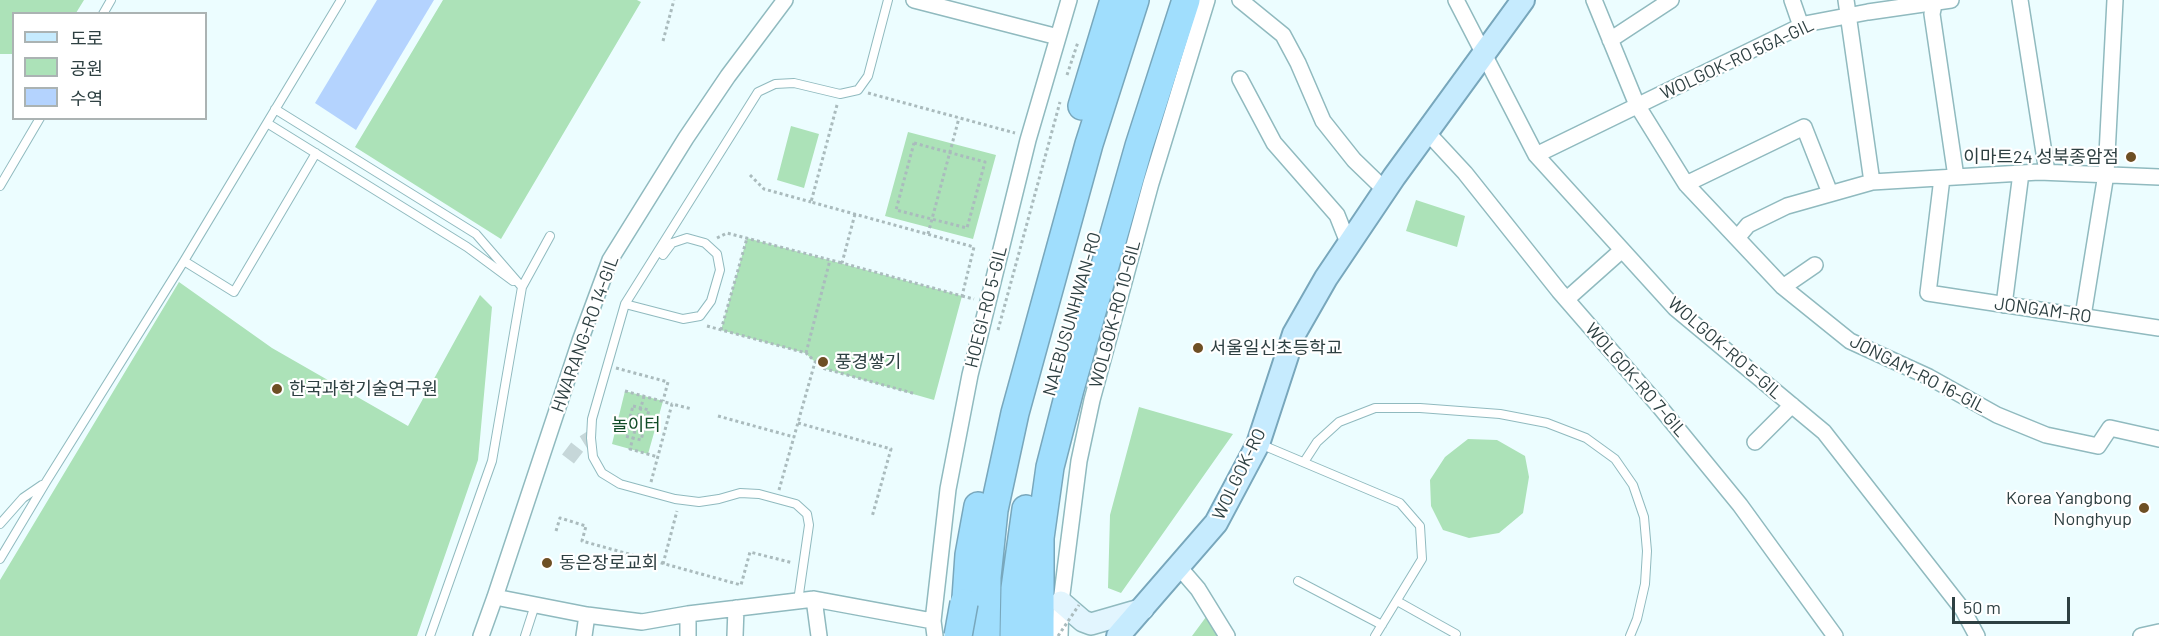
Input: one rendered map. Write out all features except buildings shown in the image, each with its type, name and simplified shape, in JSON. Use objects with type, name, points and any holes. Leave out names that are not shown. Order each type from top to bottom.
[{"type":"highway","points":[[958,636],[969,555],[992,432],[1063,171],[1114,0]]},
{"type":"highway","name":"NAEBUSUNHWAN-RO","points":[[986,636],[987,577],[994,510],[1015,413],[1089,144],[1135,0]]},
{"type":"highway","name":"NAEBUSUNHWAN-RO","points":[[1042,635],[1015,588],[1042,420],[1109,184],[1167,0]]},
{"type":"highway","points":[[1042,635],[1040,538],[1050,467],[1139,146],[1186,0]]},
{"type":"highway","points":[[964,603],[964,636]]},
{"type":"main road","name":"WOLGOK-RO","points":[[1118,636],[1216,523],[1258,444],[1294,334],[1326,278],[1385,190],[1523,0]]},
{"type":"main road","points":[[1070,604],[1083,621],[1091,624],[1143,609]]},
{"type":"street","name":"HWARANG-RO 14-GIL","points":[[481,636],[580,341],[610,260],[692,129],[785,0]]},
{"type":"street","points":[[914,0],[1058,37]]},
{"type":"street","name":"HOEGI-RO 5-GIL","points":[[495,597],[587,615],[641,629],[688,614],[814,599],[934,628],[948,489],[970,375],[1029,137],[1068,0]]},
{"type":"street","name":"WOLGOK-RO 10-GIL","points":[[1042,635],[1070,604],[1079,461],[1092,400],[1148,194],[1207,0]]},
{"type":"street","points":[[1240,0],[1283,35],[1323,121],[1354,160],[1385,190]]},
{"type":"street","name":"WOLGOK-RO 5-GIL","points":[[1456,0],[1536,155],[1675,308],[1824,432],[1964,610],[1977,636]]},
{"type":"street","name":"JONGAM-RO 16-GIL","points":[[1594,0],[1637,105],[1686,184],[1784,287],[1850,341],[1929,377],[1997,415],[2046,435],[2098,446],[2110,428],[2159,439]]},
{"type":"street","points":[[1610,40],[1671,0]]},
{"type":"street","points":[[1792,0],[1801,26]]},
{"type":"street","name":"WOLGOK-RO 5GA-GIL","points":[[1536,155],[1801,26],[1847,8],[1951,0]]},
{"type":"street","points":[[2020,0],[2047,172]]},
{"type":"street","points":[[2083,316],[2106,174],[2115,0]]},
{"type":"street","points":[[1935,1],[1932,14],[1949,177]]},
{"type":"street","points":[[1847,8],[1872,182]]},
{"type":"street","points":[[1240,79],[1274,143],[1337,215],[1349,245]]},
{"type":"street","points":[[1686,184],[1804,127],[1830,193]]},
{"type":"street","name":"WOLGOK-RO 7-GIL","points":[[1427,132],[1465,173],[1567,299],[1740,505],[1835,636]]},
{"type":"street","points":[[1738,237],[1748,225],[1787,206],[1872,182],[2047,172],[2159,177]]},
{"type":"street","points":[[2004,305],[2021,173]]},
{"type":"street","name":"JONGAM-RO","points":[[1949,177],[1928,293],[2159,328]]},
{"type":"street","points":[[1567,299],[1622,250]]},
{"type":"street","points":[[1784,287],[1815,265]]},
{"type":"street","points":[[1755,442],[1792,405]]},
{"type":"street","points":[[1179,567],[1198,589],[1227,636]]},
{"type":"street","points":[[814,599],[819,636]]},
{"type":"street","points":[[735,636],[736,608]]},
{"type":"street","points":[[688,614],[688,636]]},
{"type":"street","points":[[584,636],[587,615]]},
{"type":"street","points":[[2141,636],[2159,632]]},
{"type":"lane","points":[[0,559],[184,261],[341,0]]},
{"type":"lane","points":[[798,601],[809,525],[807,514],[796,504],[759,494],[740,493],[699,502],[680,500],[620,484],[602,473],[593,457],[592,419],[625,304],[758,92],[775,84],[794,82],[840,94],[858,90],[868,76],[888,0]]},
{"type":"lane","points":[[275,109],[476,234],[522,286]]},
{"type":"lane","points":[[0,186],[39,120]]},
{"type":"lane","points":[[267,123],[466,247],[522,286]]},
{"type":"lane","points":[[184,261],[234,292],[316,153]]},
{"type":"lane","points":[[430,636],[492,461],[522,286],[550,236]]},
{"type":"lane","points":[[625,304],[682,319],[700,316],[711,301],[720,270],[717,254],[705,243],[687,238],[672,243],[663,255]]},
{"type":"lane","points":[[1304,462],[1317,442],[1339,422],[1375,408],[1420,408],[1500,414],[1547,423],[1586,438],[1615,459],[1633,485],[1644,517],[1647,551],[1645,584],[1637,620],[1630,636]]},
{"type":"lane","points":[[1258,444],[1400,503],[1420,526],[1422,560],[1376,636]]},
{"type":"lane","points":[[0,524],[23,498],[46,482]]},
{"type":"lane","points":[[1298,581],[1382,625]]},
{"type":"lane","points":[[1397,601],[1456,634]]},
{"type":"lane","points":[[525,636],[535,605]]},
{"type":"path","points":[[663,41],[674,0]]},
{"type":"path","points":[[1066,79],[1079,38]]},
{"type":"path","points":[[858,90],[1029,137]]},
{"type":"path","points":[[811,202],[840,94]]},
{"type":"path","points":[[996,339],[1060,102]]},
{"type":"path","points":[[928,234],[959,118]]},
{"type":"path","points":[[914,143],[950,153],[985,162],[967,228],[896,210],[914,143]]},
{"type":"path","points":[[705,243],[727,233],[962,296],[974,247],[764,189],[750,175]]},
{"type":"path","points":[[842,263],[855,214]]},
{"type":"path","points":[[721,330],[747,238]]},
{"type":"path","points":[[806,353],[830,260]]},
{"type":"path","points":[[682,319],[806,353],[822,368],[916,394]]},
{"type":"path","points":[[776,499],[815,362]]},
{"type":"path","points":[[607,365],[668,382],[663,401]]},
{"type":"path","points":[[625,391],[692,409]]},
{"type":"path","points":[[644,396],[630,449],[658,457]]},
{"type":"path","points":[[649,492],[672,404]]},
{"type":"path","points":[[633,406],[649,410],[641,440],[625,436],[633,406]]},
{"type":"path","points":[[718,416],[794,437]]},
{"type":"path","points":[[798,423],[891,449],[872,517]]},
{"type":"path","points":[[663,564],[680,500]]},
{"type":"path","points":[[556,531],[560,518],[586,526],[582,541],[741,585],[750,552],[803,566]]},
{"type":"path","points":[[1042,635],[1070,604]]},
{"type":"green space","points":[[0,0],[84,0],[77,12],[12,12],[12,54],[0,54]]},
{"type":"green space","points":[[443,0],[637,0],[641,2],[501,239],[355,147]]},
{"type":"green space","points":[[791,126],[819,134],[804,188],[777,180]]},
{"type":"green space","points":[[908,132],[996,155],[973,239],[885,216]]},
{"type":"green space","points":[[1416,200],[1465,216],[1457,247],[1406,231]]},
{"type":"green space","points":[[747,238],[962,296],[934,400],[822,368],[805,353],[721,330]]},
{"type":"green space","points":[[179,282],[272,348],[408,426],[480,295],[492,307],[478,460],[417,636],[0,636],[0,580]]},
{"type":"green space","name":"놀이터","points":[[625,391],[663,401],[648,454],[612,444]]},
{"type":"green space","points":[[1139,407],[1233,434],[1121,593],[1108,588],[1110,515]]},
{"type":"green space","points":[[1468,439],[1497,440],[1525,456],[1529,477],[1523,513],[1499,533],[1469,538],[1443,530],[1431,506],[1430,480],[1445,457]]},
{"type":"green space","points":[[1206,617],[1217,636],[1192,636]]},
{"type":"water","points":[[377,0],[434,0],[356,130],[315,103]]},
{"type":"pier","points":[[1139,0],[1157,0],[1116,119],[1031,404],[1018,502],[1005,636],[991,636],[1003,502]]},
{"type":"tunnel","points":[[568,459],[578,446],[591,438]]},
{"type":"place","name":"이마트24 성북종암점","points":[[2131,157]]},
{"type":"place","name":"서울일신초등학교","points":[[1198,348]]},
{"type":"place","name":"풍경쌓기","points":[[823,362]]},
{"type":"place","name":"한국과학기술연구원","points":[[277,389]]},
{"type":"place","name":"Korea Yangbong Nonghyup","points":[[2144,508]]},
{"type":"place","name":"동은장로교회","points":[[547,563]]}]
